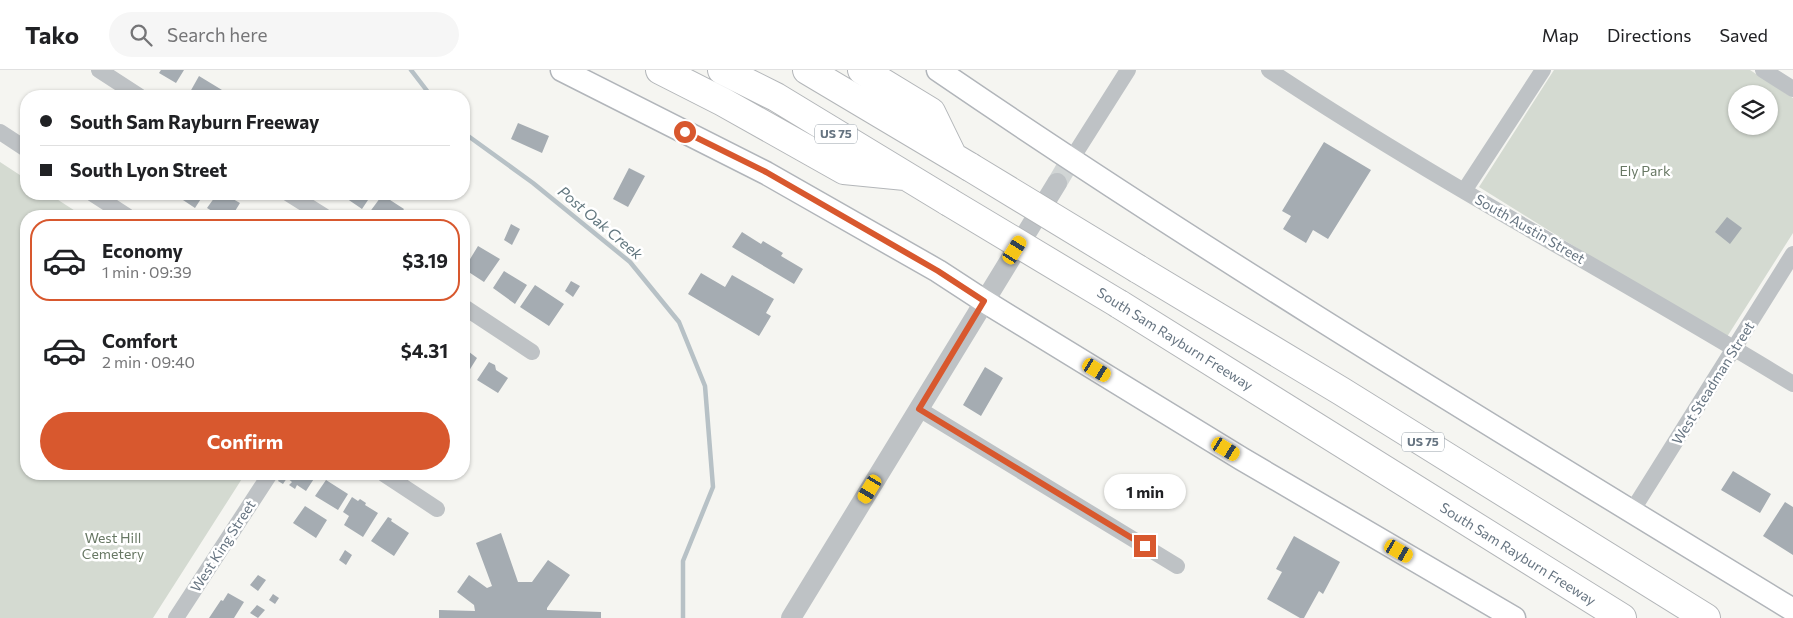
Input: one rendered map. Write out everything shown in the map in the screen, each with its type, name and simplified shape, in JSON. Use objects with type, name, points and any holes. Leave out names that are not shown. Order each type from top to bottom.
[{"type":"highway","points":[[660,70],[723,102],[844,170],[905,176]]},
{"type":"highway","name":"South Sam Rayburn Freeway","points":[[722,70],[776,97],[1120,304],[1622,618]]},
{"type":"highway","name":"US 75","points":[[807,70],[1349,396],[1706,618]]},
{"type":"highway","points":[[862,70],[931,112],[961,161]]},
{"type":"main road","points":[[562,70],[766,172],[938,271],[1250,464],[1514,618]]},
{"type":"main road","points":[[938,70],[1070,160],[1276,292],[1793,610]]},
{"type":"street","points":[[99,70],[130,90]]},
{"type":"street","points":[[1070,160],[1128,70]]},
{"type":"street","points":[[1464,191],[1543,70]]},
{"type":"street","points":[[1763,70],[1793,89]]},
{"type":"street","name":"South Austin Street","points":[[1271,71],[1464,191],[1735,348],[1793,384]]},
{"type":"street","points":[[0,132],[20,145]]},
{"type":"street","points":[[791,618],[1057,183]]},
{"type":"street","points":[[102,200],[117,210]]},
{"type":"street","points":[[299,200],[314,210]]},
{"type":"street","name":"West Steadman Street","points":[[1632,510],[1793,254]]},
{"type":"street","points":[[470,311],[532,352]]},
{"type":"street","points":[[919,409],[1177,566]]},
{"type":"street","name":"West King Street","points":[[176,618],[266,480]]},
{"type":"street","points":[[393,480],[437,509]]},
{"type":"green space","name":"Ely Park","points":[[1554,70],[1750,70],[1773,85],[1728,85],[1728,135],[1778,135],[1778,88],[1793,98],[1793,233],[1725,340],[1479,187]]},
{"type":"green space","name":"West Hill Cemetery","points":[[0,162],[20,175],[20,200],[58,200],[74,210],[20,210],[20,480],[241,480],[153,618],[0,618]]},
{"type":"building","points":[[161,70],[184,70],[176,83],[159,73]]},
{"type":"building","points":[[199,76],[222,90],[191,90]]},
{"type":"building","points":[[518,123],[549,136],[542,153],[511,139]]},
{"type":"building","points":[[1324,142],[1371,170],[1328,239],[1313,230],[1306,243],[1283,229],[1291,216],[1282,211]]},
{"type":"building","points":[[629,168],[645,176],[628,207],[613,199]]},
{"type":"building","points":[[183,200],[200,200],[195,208]]},
{"type":"building","points":[[213,200],[235,200],[240,203],[236,210],[210,210],[207,208]]},
{"type":"building","points":[[349,200],[368,200],[362,209]]},
{"type":"building","points":[[379,200],[390,200],[404,209],[403,210],[371,210]]},
{"type":"building","points":[[1727,217],[1742,228],[1730,244],[1715,232]]},
{"type":"building","points":[[511,224],[520,229],[512,245],[504,240]]},
{"type":"building","points":[[742,232],[761,244],[763,241],[783,253],[781,256],[803,269],[794,284],[732,247]]},
{"type":"building","points":[[478,246],[500,259],[484,282],[470,273],[470,259]]},
{"type":"building","points":[[504,271],[527,285],[515,304],[493,288]]},
{"type":"building","points":[[701,273],[725,287],[732,275],[774,299],[766,313],[771,316],[759,336],[688,294]]},
{"type":"building","points":[[571,281],[580,286],[573,297],[565,291]]},
{"type":"building","points":[[535,285],[564,304],[549,326],[520,307]]},
{"type":"building","points":[[470,353],[477,358],[470,369]]},
{"type":"building","points":[[489,362],[495,365],[496,370],[508,378],[498,393],[477,380]]},
{"type":"building","points":[[985,367],[1003,378],[981,416],[963,405]]},
{"type":"building","points":[[1733,471],[1771,494],[1760,513],[1721,490]]},
{"type":"building","points":[[279,480],[286,480],[283,484]]},
{"type":"building","points":[[290,480],[313,480],[306,491],[297,485],[295,489],[289,485],[292,482]]},
{"type":"building","points":[[326,480],[348,494],[338,510],[315,496]]},
{"type":"building","points":[[352,497],[358,501],[360,499],[366,503],[365,505],[378,513],[363,537],[344,525],[349,516],[343,512]]},
{"type":"building","points":[[1785,502],[1793,507],[1793,555],[1763,536]]},
{"type":"building","points":[[305,506],[327,520],[316,538],[293,523]]},
{"type":"building","points":[[388,517],[409,533],[394,556],[371,541]]},
{"type":"building","points":[[501,533],[518,582],[532,582],[548,560],[570,575],[547,610],[601,612],[601,618],[439,618],[439,610],[475,611],[474,605],[457,592],[469,575],[487,588],[492,586],[476,543]]},
{"type":"building","points":[[1294,536],[1340,562],[1323,594],[1319,591],[1304,618],[1300,618],[1267,599],[1282,572],[1276,569]]},
{"type":"building","points":[[345,550],[352,555],[346,565],[339,560]]},
{"type":"building","points":[[258,575],[266,580],[258,591],[250,585]]},
{"type":"building","points":[[228,593],[244,602],[234,618],[209,618],[221,600],[223,601]]},
{"type":"building","points":[[273,594],[279,598],[275,604],[269,600]]},
{"type":"building","points":[[257,605],[265,610],[258,618],[250,613]]},
{"type":"waterway","name":"Post Oak Creek","points":[[411,70],[426,90]]},
{"type":"waterway","name":"Post Oak Creek","points":[[470,137],[533,183],[630,262],[679,322],[705,386],[713,487],[683,561],[683,618]]},
{"type":"tunnel","points":[[1057,183],[1070,161]]},
{"type":"route","points":[[685,132],[766,172],[938,271],[984,301],[919,409],[1145,546]]}]
